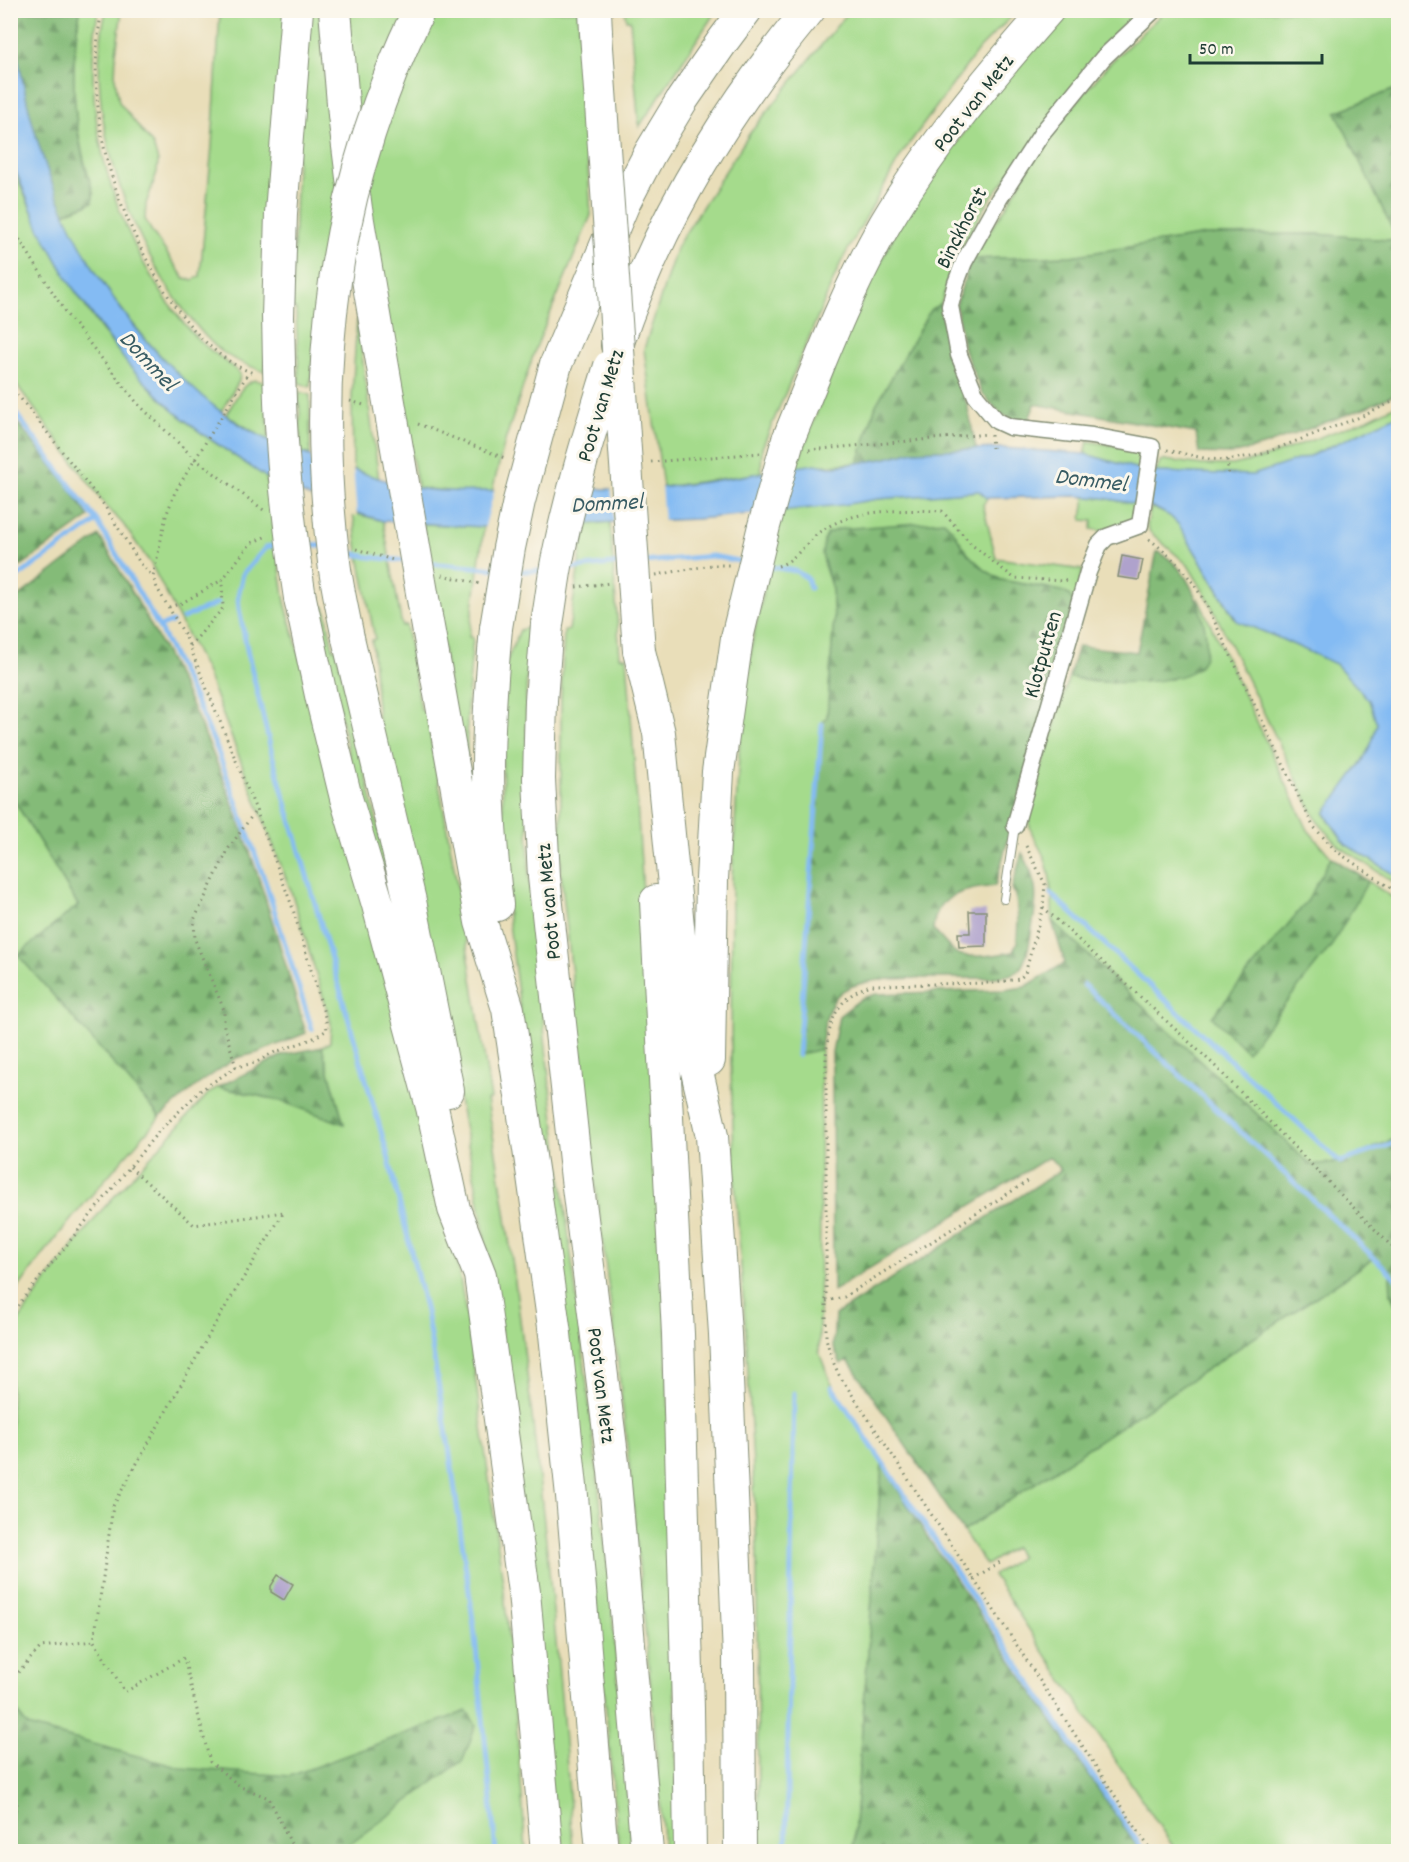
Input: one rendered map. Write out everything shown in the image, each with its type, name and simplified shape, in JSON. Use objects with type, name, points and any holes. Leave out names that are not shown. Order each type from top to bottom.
[{"type":"highway","points":[[297,10],[281,213],[278,317],[281,423],[292,544],[300,598],[321,700],[343,787],[378,905],[432,1107],[454,1209],[480,1275]]},
{"type":"highway","points":[[335,10],[344,115],[356,209],[380,350],[481,922],[508,1009]]},
{"type":"highway","points":[[419,10],[387,83],[358,172],[341,245],[328,334],[324,399],[324,454],[334,563],[348,638],[410,901],[463,1172],[480,1275],[524,1592],[547,1851]]},
{"type":"highway","points":[[602,1851],[582,1596],[555,1334],[508,1009],[489,812],[490,699],[496,628],[509,548],[519,501],[556,364],[623,205],[650,153],[688,91],[746,10]]},
{"type":"highway","name":"Poot van Metz","points":[[647,1851],[614,1471],[572,1132],[544,877],[539,779],[541,700],[547,624],[557,558],[581,461],[610,366],[648,262],[708,150],[766,64],[809,10]]},
{"type":"highway","name":"Poot van Metz","points":[[712,1136],[709,1018],[714,827],[721,742],[737,638],[788,440],[840,315],[885,224],[953,124],[994,71],[1048,10]]},
{"type":"highway","points":[[595,22],[655,888],[678,1334],[688,1686],[690,1851]]},
{"type":"highway","points":[[639,651],[659,733],[689,1037],[712,1136],[725,1334],[739,1657],[740,1851]]},
{"type":"street","name":"Binckhorst","points":[[1151,454],[1092,436],[1010,427],[997,421],[976,396],[959,355],[950,306],[964,261],[999,199],[1042,133],[1103,58],[1154,10]]},
{"type":"street","points":[[1142,519],[1151,454]]},
{"type":"street","name":"Klotputten","points":[[1015,826],[1088,572],[1099,545],[1107,537],[1142,519]]},
{"type":"lane","name":"Klotputten","points":[[1004,899],[1015,826]]},
{"type":"path","points":[[102,10],[96,67],[99,117],[111,173],[133,232],[154,273],[192,328],[224,358],[249,372],[180,481],[170,502],[153,577]]},
{"type":"path","points":[[10,224],[67,315],[138,404],[195,459]]},
{"type":"path","points":[[10,385],[104,505],[140,562],[153,577],[190,646],[292,906],[327,1030],[312,1039],[275,1052],[255,1064],[236,1067],[201,1090],[158,1132],[10,1315]]},
{"type":"path","points":[[1151,454],[1227,460],[1262,454],[1365,415],[1398,399]]},
{"type":"path","points":[[991,434],[992,448]]},
{"type":"path","points":[[1227,460],[1229,475]]},
{"type":"path","points":[[1142,519],[1143,534],[1166,551],[1186,571],[1202,596],[1313,826],[1336,851],[1398,893]]},
{"type":"path","points":[[169,607],[182,603],[222,580],[251,543],[270,534]]},
{"type":"path","points":[[190,646],[223,608],[222,580]]},
{"type":"path","points":[[236,1067],[224,1026],[224,1010],[195,940],[194,920],[229,848],[256,810]]},
{"type":"path","points":[[1015,826],[1045,884],[1043,907],[1025,974],[1019,979],[993,983],[871,985],[854,993],[842,1003],[831,1021],[827,1036],[826,1058],[826,1338],[839,1375],[938,1522],[1152,1851]]},
{"type":"path","points":[[1043,907],[1213,1064],[1398,1253]]},
{"type":"path","points":[[130,1167],[194,1225],[284,1212],[218,1319],[113,1506],[94,1641],[125,1692],[184,1658],[210,1762],[241,1787],[269,1798],[295,1851]]},
{"type":"path","points":[[826,1301],[844,1297],[1028,1181]]},
{"type":"path","points":[[973,1579],[1000,1562]]},
{"type":"path","points":[[10,1681],[40,1647],[94,1641]]},
{"type":"path","points":[[10,1774],[17,1804],[10,1833]]},
{"type":"green space","points":[[12,11],[80,11],[74,60],[74,94],[80,144],[92,188],[93,202],[64,213],[45,164],[30,114],[19,63]]},
{"type":"green space","points":[[80,11],[98,11],[94,54],[94,97],[100,139],[110,181],[124,222],[143,261],[166,299],[192,333],[240,374],[239,381],[221,412],[179,375],[129,319],[100,279],[64,213],[88,205],[94,194],[82,149],[75,103],[74,57]]},
{"type":"green space","points":[[106,11],[122,11],[115,78],[119,102],[153,145],[158,161],[157,172],[146,204],[145,219],[184,278],[193,280],[200,276],[212,146],[220,11],[287,11],[265,372],[228,356],[199,329],[164,281],[128,209],[114,169],[105,129],[100,88],[100,49]]},
{"type":"green space","points":[[302,11],[319,11],[329,117],[340,189],[317,312],[310,387],[299,383],[296,309],[292,308]]},
{"type":"green space","points":[[342,11],[578,11],[591,215],[535,350],[505,441],[492,491],[472,493],[418,488],[374,257]]},
{"type":"green space","points":[[625,11],[716,11],[639,127],[630,20],[626,20]]},
{"type":"green space","points":[[849,11],[1017,11],[979,49],[903,152],[841,262],[762,448],[761,473],[663,487],[644,349],[677,246],[750,133]]},
{"type":"green space","points":[[1067,11],[1143,11],[991,197],[954,259],[941,304],[931,309],[876,405],[858,463],[796,467],[849,328],[897,229],[1000,81]]},
{"type":"green space","points":[[1165,11],[1398,11],[1398,88],[1336,112],[1398,241],[1317,234],[1206,235],[1071,256],[971,259],[1006,207],[1047,137],[1109,64]]},
{"type":"green space","points":[[1398,88],[1398,241],[1336,112]]},
{"type":"green space","points":[[10,159],[24,194],[58,262],[77,294],[122,355],[146,384],[173,410],[218,445],[266,477],[285,602],[425,1123],[459,1272],[504,1591],[526,1851],[11,1851],[11,1332],[44,1284],[101,1211],[208,1094],[218,1087],[278,1100],[344,1123],[322,1047],[330,1042],[331,1023],[292,894],[206,671],[151,564],[11,377]]},
{"type":"green space","points":[[1317,234],[1398,241],[1398,393],[1263,446],[1232,454],[1199,453],[1196,433],[1035,404],[1029,419],[1018,423],[1000,413],[982,393],[964,349],[956,305],[971,259],[1071,256],[1206,235]]},
{"type":"green space","points":[[941,304],[950,360],[967,404],[976,449],[914,451],[858,463],[876,405],[931,309]]},
{"type":"green space","points":[[357,319],[379,480],[353,469],[352,397]]},
{"type":"green space","points":[[255,380],[266,383],[269,441],[226,415],[245,385]]},
{"type":"green space","points":[[299,392],[310,395],[310,455],[301,452]]},
{"type":"green space","points":[[1398,404],[1398,415],[1312,455],[1253,475],[1156,472],[1160,462],[1164,460],[1203,465],[1233,465],[1264,458],[1368,419]]},
{"type":"green space","points":[[10,414],[69,487],[89,517],[11,573]]},
{"type":"green space","points":[[1088,441],[1139,450],[1144,456],[1142,470],[1085,454]]},
{"type":"green space","points":[[979,491],[987,498],[983,505],[996,558],[1083,570],[1074,602],[1049,588],[1001,580],[985,570],[968,554],[952,529],[824,541],[824,565],[832,589],[834,618],[827,717],[822,724],[798,1054],[821,1049],[819,1352],[830,1381],[882,1464],[853,1851],[758,1851],[757,1545],[747,1350],[735,1182],[731,1071],[732,878],[740,737],[753,638],[782,512],[878,499]]},
{"type":"green space","points":[[1085,497],[1140,505],[1133,520],[1101,531],[1091,529],[1093,521],[1082,520]]},
{"type":"green space","points":[[1151,507],[1170,516],[1179,525],[1236,621],[1336,664],[1369,700],[1377,724],[1372,742],[1362,762],[1325,814],[1345,844],[1398,877],[1398,885],[1340,847],[1317,821],[1207,597],[1188,565],[1150,532],[1147,526]]},
{"type":"green space","points":[[353,513],[383,521],[402,626],[406,625],[421,710],[426,712],[458,890],[491,1099],[487,1100],[511,1254],[531,1410],[556,1640],[573,1851],[563,1851],[562,1835],[556,1835],[502,1337],[475,1180],[419,899],[378,720],[372,640],[375,639]]},
{"type":"green space","points":[[944,521],[968,554],[985,570],[1001,580],[1062,591],[1074,602],[995,886],[963,892],[946,901],[939,908],[933,930],[953,951],[962,955],[984,956],[1013,952],[1017,942],[1018,919],[1016,898],[1012,888],[1022,853],[1034,881],[1036,898],[1027,953],[1019,970],[1006,976],[887,979],[865,982],[848,988],[836,997],[829,1009],[821,1049],[798,1055],[822,724],[827,717],[834,618],[832,589],[822,554],[824,541],[828,533],[839,529]]},
{"type":"green space","points":[[610,522],[620,657],[627,657],[642,877],[667,1334],[678,1851],[664,1851],[630,1473],[561,874],[561,699],[564,631],[569,630],[585,525]]},
{"type":"green space","points":[[423,524],[484,527],[469,637],[473,638],[467,706],[467,799]]},
{"type":"green space","points":[[99,536],[165,652],[208,743],[256,870],[306,1033],[257,1053],[236,1058],[196,1086],[160,1117],[18,955],[78,905],[11,795],[11,602]]},
{"type":"green space","points":[[1157,551],[1170,559],[1178,568],[1187,580],[1199,605],[1206,635],[1203,661],[1196,669],[1169,679],[1116,682],[1069,677],[1078,646],[1137,652]]},
{"type":"green space","points":[[1198,598],[1308,830],[1331,857],[1398,901],[1398,1137],[1345,1161],[1311,1165],[1052,921],[1049,874],[1045,859],[1030,827],[1028,815],[1069,677],[1093,682],[1172,679],[1206,648]]},
{"type":"green space","points":[[325,607],[333,649],[336,649],[425,1026],[382,905],[317,608]]},
{"type":"green space","points":[[528,628],[526,699],[529,877],[550,1088],[610,1587],[632,1851],[619,1851],[595,1587],[503,877],[502,672],[520,630]]},
{"type":"green space","points":[[11,795],[78,905],[19,955],[160,1117],[64,1228],[11,1299]]},
{"type":"green space","points":[[1331,857],[1368,881],[1332,945],[1247,1052],[1212,1017],[1308,900]]},
{"type":"green space","points":[[1052,921],[1311,1165],[1345,1161],[1398,1137],[1398,1310],[1391,1295],[1390,1271],[1376,1257],[963,1531],[848,1360],[841,1364],[833,1346],[835,1315],[1061,1170],[1049,1157],[833,1291],[832,1052],[839,1016],[862,998],[876,994],[1004,990],[1025,987],[1065,963]]},
{"type":"green space","points":[[322,1047],[344,1124],[278,1100],[218,1087],[283,1055]]},
{"type":"green space","points":[[1376,1257],[1390,1271],[1391,1295],[1398,1310],[1398,1851],[1176,1851],[993,1575],[1020,1557],[1014,1547],[986,1565],[963,1531]]},
{"type":"green space","points":[[882,1464],[930,1541],[1140,1851],[853,1851]]},
{"type":"green space","points":[[11,1705],[28,1726],[181,1768],[290,1776],[467,1711],[476,1725],[463,1760],[341,1851],[11,1852]]},
{"type":"water","name":"Dommel","points":[[12,10],[29,110],[43,158],[61,204],[82,248],[108,291],[138,331],[194,390],[241,426],[285,447],[387,481],[417,488],[449,491],[651,488],[816,464],[829,467],[858,463],[914,451],[1003,448],[1085,454],[1156,472],[1253,475],[1312,455],[1398,415],[1398,877],[1345,844],[1325,813],[1362,762],[1372,742],[1377,724],[1369,700],[1336,664],[1237,621],[1179,525],[1170,516],[1153,507],[1103,498],[1076,496],[987,498],[979,491],[878,499],[842,505],[697,519],[484,527],[383,521],[319,501],[266,477],[200,432],[174,411],[129,366],[71,285],[39,228],[11,159]]},
{"type":"pier","points":[[311,452],[353,466],[357,517],[318,504]]},
{"type":"pier","points":[[661,484],[664,523],[614,525],[611,486]]},
{"type":"pier","points":[[595,487],[586,527],[484,530],[495,488]]},
{"type":"building","points":[[1122,556],[1143,560],[1139,580],[1118,577]]},
{"type":"building","points":[[969,911],[986,911],[986,946],[959,947],[958,933],[970,933]]},
{"type":"building","points":[[278,1575],[293,1584],[284,1600],[271,1592],[271,1586]]},
{"type":"waterway","points":[[10,406],[97,521],[159,627],[200,710],[217,749],[265,881],[312,1029]]},
{"type":"waterway","points":[[10,582],[97,521]]},
{"type":"waterway","points":[[301,542],[321,546]]},
{"type":"waterway","points":[[283,544],[266,547],[243,574],[238,596],[239,609],[273,758],[387,1152],[426,1312],[449,1448],[474,1627],[496,1852]]},
{"type":"waterway","points":[[342,551],[369,557],[407,561]]},
{"type":"waterway","points":[[643,562],[712,556],[744,562]]},
{"type":"waterway","points":[[428,563],[496,569]]},
{"type":"waterway","points":[[565,569],[622,563]]},
{"type":"waterway","points":[[765,566],[796,571],[807,578],[810,588]]},
{"type":"waterway","points":[[515,571],[544,571]]},
{"type":"waterway","points":[[183,618],[218,603]]},
{"type":"waterway","points":[[159,627],[172,622]]},
{"type":"waterway","points":[[798,1055],[822,724]]},
{"type":"waterway","points":[[1051,894],[1340,1162],[1398,1142]]},
{"type":"waterway","points":[[1084,985],[1398,1280]]},
{"type":"waterway","points":[[832,1387],[1144,1852]]},
{"type":"waterway","points":[[786,1852],[794,1393]]}]
